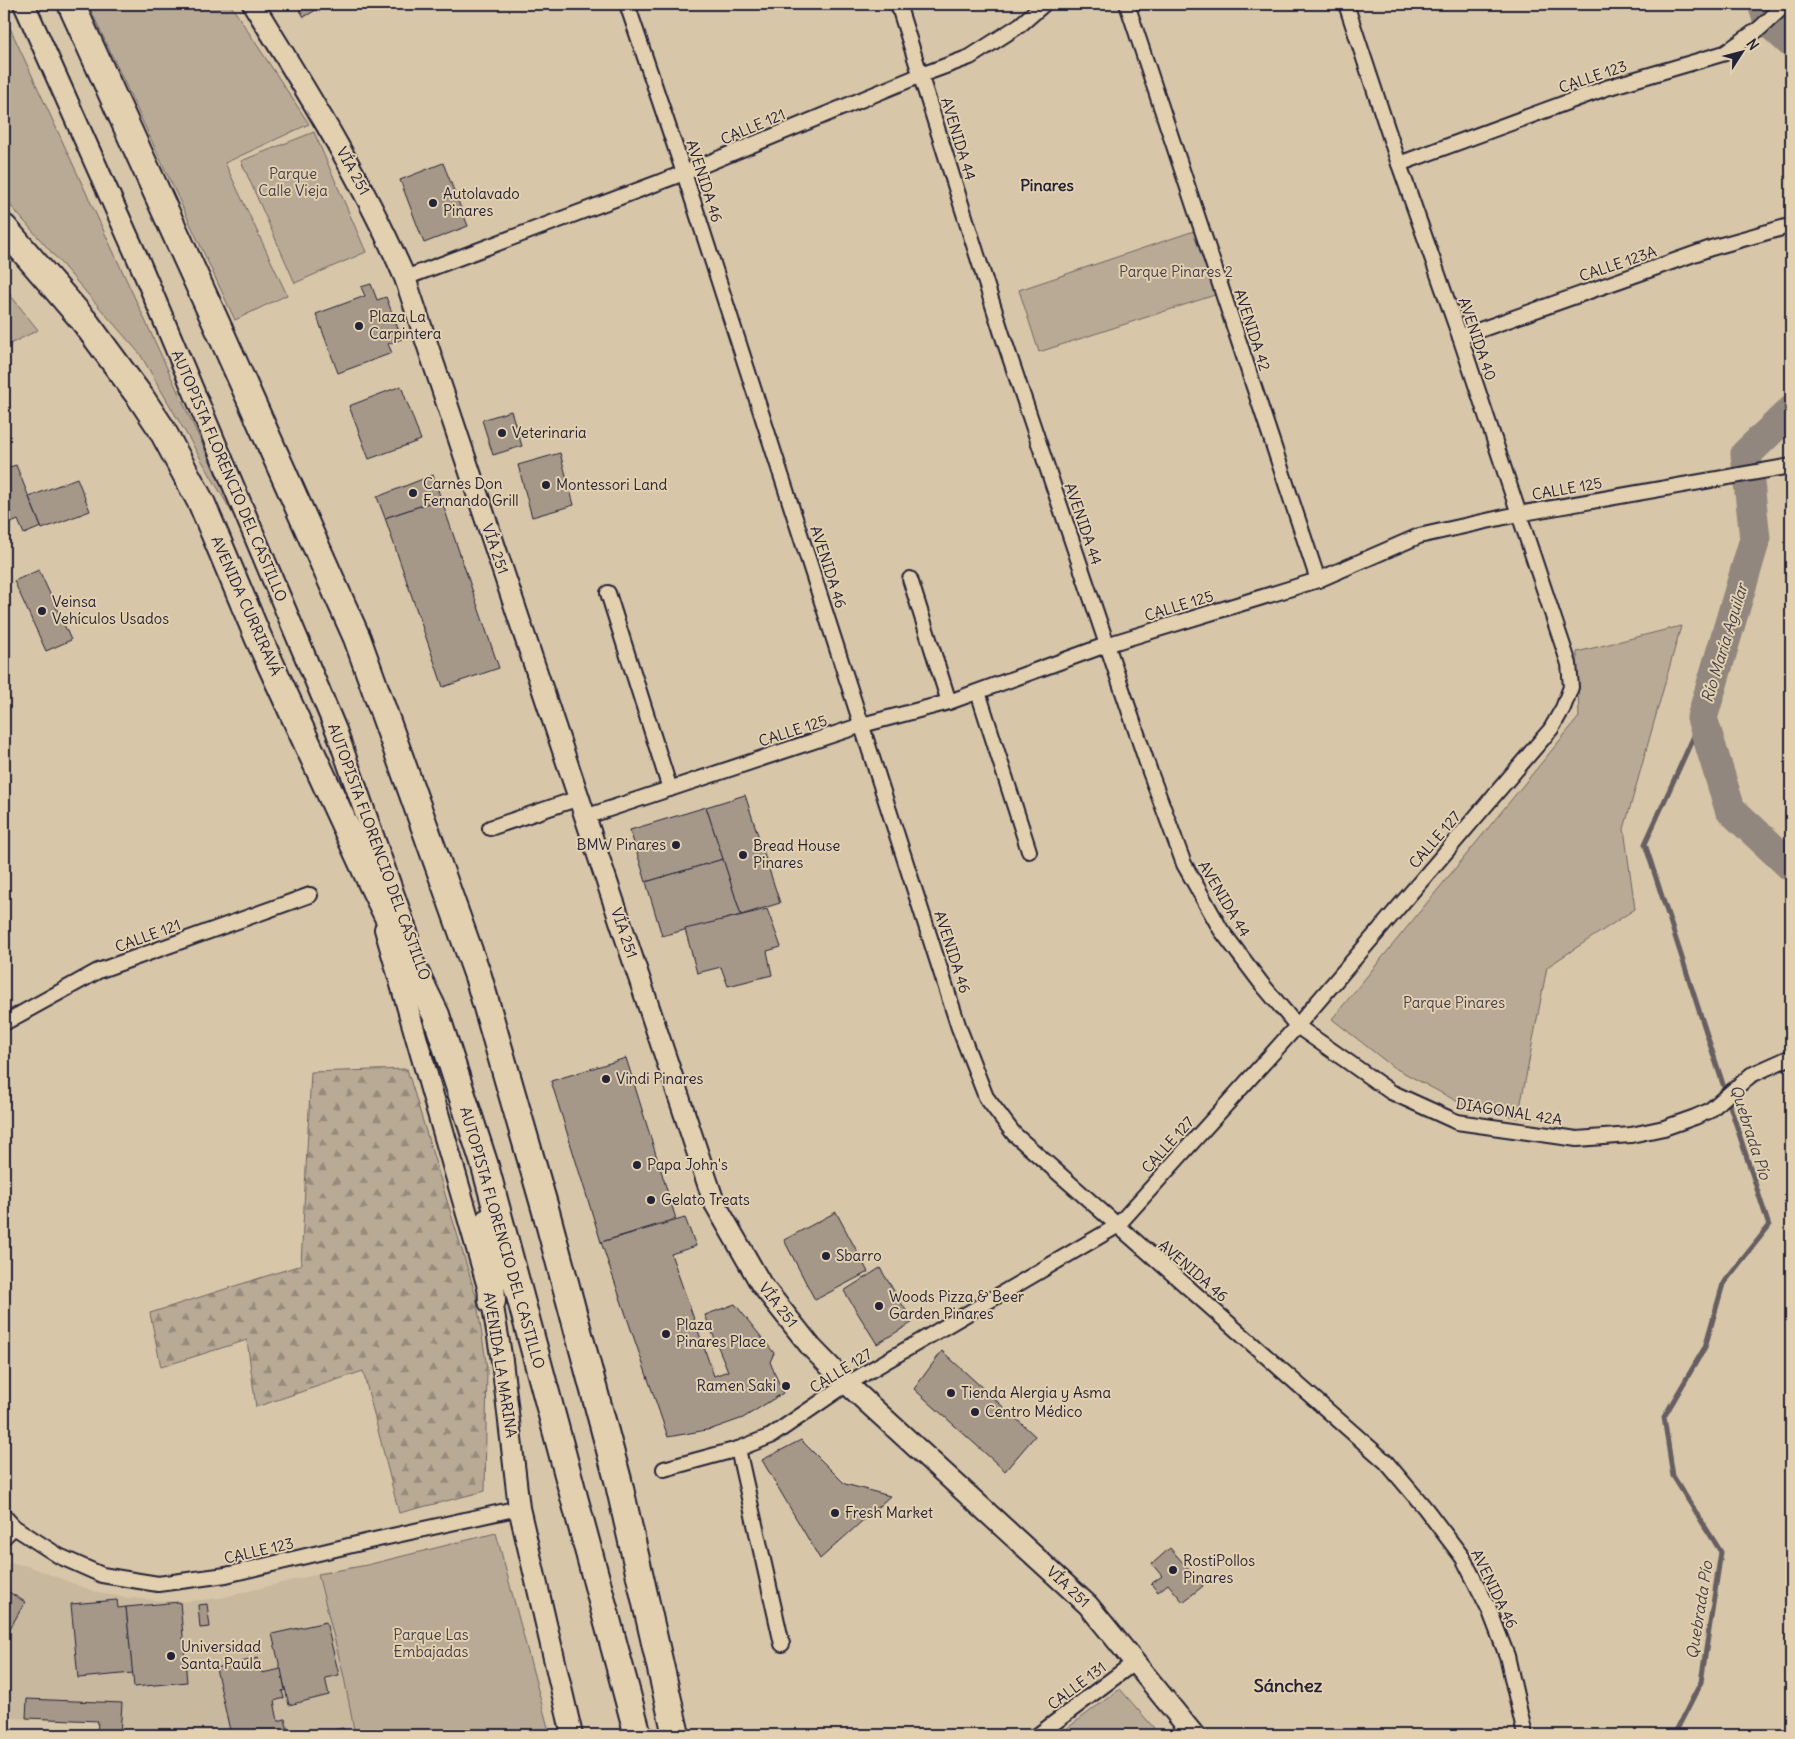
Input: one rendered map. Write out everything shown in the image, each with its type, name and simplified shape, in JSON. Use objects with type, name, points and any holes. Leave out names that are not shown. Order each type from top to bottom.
[{"type":"highway","points":[[70,4],[222,336],[356,638],[478,976],[545,1208],[618,1480],[676,1735]]},
{"type":"highway","name":"AVENIDA CURRIRAVÁ","points":[[4,228],[85,322],[161,428],[202,504],[258,637],[372,884],[436,1015]]},
{"type":"highway","name":"AUTOPISTA FLORENCIO DEL CASTILLO","points":[[436,1015],[485,1166],[638,1735]]},
{"type":"highway","points":[[485,1166],[492,1301]]},
{"type":"main road","name":"AUTOPISTA FLORENCIO DEL CASTILLO","points":[[24,4],[141,266],[336,730],[436,1015]]},
{"type":"main road","name":"VÍA 251","points":[[253,4],[332,132],[371,205],[405,278],[714,1202],[761,1284],[811,1347],[847,1384],[1088,1605],[1194,1735]]},
{"type":"main road","name":"AVENIDA LA MARINA","points":[[372,884],[492,1301],[502,1361],[519,1508],[572,1735]]},
{"type":"street","name":"AVENIDA 46","points":[[627,4],[684,173],[959,1028],[986,1097],[1014,1134],[1386,1462],[1425,1508],[1463,1558],[1489,1609],[1507,1656],[1525,1735]]},
{"type":"street","name":"AVENIDA 44","points":[[898,4],[1002,334],[1106,644],[1184,864],[1221,930],[1260,983],[1297,1026]]},
{"type":"street","name":"CALLE 121","points":[[405,278],[684,173],[921,75],[970,57],[1020,25],[1044,4]]},
{"type":"street","name":"AVENIDA 42","points":[[1127,4],[1318,580]]},
{"type":"street","name":"AVENIDA 40","points":[[1346,4],[1569,664],[1571,687]]},
{"type":"street","name":"CALLE 123","points":[[1399,164],[1606,88],[1725,53],[1760,28],[1784,5]]},
{"type":"street","name":"CALLE 123A","points":[[1460,337],[1711,248],[1789,226]]},
{"type":"street","name":"CALLE 125","points":[[585,817],[862,725],[950,702],[1106,644],[1318,580],[1419,536],[1518,514],[1791,466]]},
{"type":"street","points":[[910,579],[950,702]]},
{"type":"street","points":[[608,593],[670,789]]},
{"type":"street","name":"CALLE 127","points":[[664,1469],[738,1449],[771,1436],[847,1384],[1117,1226],[1297,1026],[1551,729],[1563,708],[1571,687]]},
{"type":"street","points":[[978,692],[1029,851]]},
{"type":"street","points":[[490,828],[579,798]]},
{"type":"street","name":"CALLE 121","points":[[4,1023],[98,971],[310,895]]},
{"type":"street","name":"DIAGONAL 42A","points":[[1297,1026],[1390,1092],[1457,1122],[1577,1139],[1631,1135],[1664,1128],[1709,1111],[1750,1075],[1791,1057]]},
{"type":"street","points":[[738,1449],[782,1644]]},
{"type":"street","name":"CALLE 123","points":[[4,1516],[9,1532],[102,1575],[158,1584],[226,1576],[356,1544],[519,1508]]},
{"type":"street","name":"CALLE 131","points":[[1038,1735],[1136,1662]]},
{"type":"shaded area","name":"Universidad Santa Paula","points":[[11,1563],[28,1566],[98,1593],[129,1598],[181,1602],[220,1598],[318,1574],[344,1677],[355,1735],[97,1735],[98,1721],[4,1718],[4,1565]]},
{"type":"green space","points":[[88,4],[230,4],[309,124],[225,163],[287,295],[235,320]]},
{"type":"green space","points":[[4,15],[241,528],[140,354],[4,198]]},
{"type":"green space","name":"Parque Calle Vieja","points":[[314,132],[366,252],[295,283],[241,161]]},
{"type":"green space","name":"Parque Pinares 2","points":[[1200,229],[1221,293],[1039,352],[1019,290]]},
{"type":"green space","points":[[4,287],[38,330],[4,347]]},
{"type":"green space","name":"Parque Pinares","points":[[1681,626],[1624,829],[1635,909],[1547,967],[1518,1118],[1464,1105],[1393,1067],[1332,1019],[1579,717],[1577,652]]},
{"type":"green space","points":[[407,1069],[476,1296],[487,1368],[485,1491],[399,1513],[363,1371],[256,1407],[247,1340],[161,1367],[150,1313],[301,1265],[311,1072]]},
{"type":"green space","name":"Parque Las Embajadas","points":[[496,1533],[550,1735],[355,1735],[344,1677],[318,1574],[367,1565]]},
{"type":"green space","points":[[1120,1689],[1160,1735],[1058,1735]]},
{"type":"building","points":[[296,4],[326,4],[304,17]]},
{"type":"building","name":"Autolavado Pinares","points":[[443,163],[468,226],[424,243],[400,180]]},
{"type":"building","name":"Plaza La Carpintera","points":[[371,284],[377,300],[386,297],[402,339],[388,344],[392,353],[338,373],[316,314],[365,296],[361,287]]},
{"type":"building","name":"Plaza La Carpintera","points":[[401,386],[421,440],[369,459],[349,406]]},
{"type":"building","name":"Veterinaria","points":[[511,411],[522,446],[493,455],[482,420]]},
{"type":"building","name":"Montessori Land","points":[[560,453],[574,505],[532,517],[518,465]]},
{"type":"building","points":[[16,465],[41,527],[24,534],[18,520],[4,526],[4,469]]},
{"type":"building","points":[[433,475],[441,499],[385,518],[377,497]]},
{"type":"building","points":[[77,478],[90,511],[42,529],[29,497]]},
{"type":"building","points":[[441,499],[499,668],[443,687],[385,518]]},
{"type":"building","name":"Veinsa Vehículos Usados","points":[[39,570],[71,640],[46,651],[14,581]]},
{"type":"building","name":"Bread House Pinares","points":[[745,795],[780,903],[741,915],[706,807]]},
{"type":"building","name":"BMW Pinares","points":[[706,807],[723,859],[646,882],[630,830]]},
{"type":"building","points":[[723,859],[741,915],[662,936],[646,882]]},
{"type":"building","points":[[767,909],[781,947],[767,951],[772,975],[728,986],[721,967],[697,973],[685,929]]},
{"type":"building","points":[[626,1058],[676,1219],[601,1242],[551,1081]]},
{"type":"building","name":"Sbarro","points":[[836,1212],[868,1272],[815,1300],[784,1240]]},
{"type":"building","name":"Plaza Pinares Place","points":[[685,1218],[696,1246],[671,1254],[714,1376],[728,1371],[705,1315],[735,1304],[774,1353],[770,1362],[783,1393],[743,1418],[712,1429],[668,1437],[601,1242]]},
{"type":"building","name":"Woods Pizza & Beer Garden Pinares","points":[[880,1268],[913,1322],[877,1344],[844,1291]]},
{"type":"building","name":"Centro Médico","points":[[942,1351],[1035,1436],[1005,1471],[914,1389]]},
{"type":"building","points":[[801,1440],[845,1484],[890,1496],[820,1559],[762,1460]]},
{"type":"building","name":"RostiPollos Pinares","points":[[1170,1548],[1203,1586],[1183,1602],[1168,1584],[1158,1592],[1151,1584],[1162,1576],[1152,1564]]},
{"type":"building","points":[[4,1589],[25,1602],[4,1639]]},
{"type":"building","points":[[117,1600],[118,1608],[126,1607],[133,1673],[78,1678],[71,1604]]},
{"type":"building","points":[[180,1602],[187,1682],[134,1687],[126,1607]]},
{"type":"building","points":[[207,1604],[210,1627],[200,1628],[198,1605]]},
{"type":"building","points":[[326,1622],[339,1675],[325,1678],[329,1695],[289,1705],[272,1634]]},
{"type":"building","points":[[258,1658],[262,1673],[281,1669],[285,1690],[282,1691],[284,1698],[274,1701],[278,1721],[285,1719],[289,1735],[231,1735],[216,1668]]},
{"type":"building","points":[[27,1699],[122,1703],[120,1735],[97,1735],[98,1721],[26,1718]]},
{"type":"building","points":[[343,1728],[345,1735],[310,1735]]},
{"type":"waterway","name":"Río María Aguilar","points":[[1763,4],[1769,22],[1791,42]]},
{"type":"waterway","name":"Río María Aguilar","points":[[1791,411],[1746,454],[1755,539],[1702,718],[1730,809],[1791,866]]},
{"type":"waterway","name":"Quebrada Pío","points":[[1674,1735],[1701,1682],[1721,1552],[1673,1476],[1664,1417],[1705,1347],[1723,1284],[1769,1226],[1645,844],[1702,718]]},
{"type":"place","name":"Autolavado Pinares","points":[[433,203]]},
{"type":"place","name":"Plaza La Carpintera","points":[[359,326]]},
{"type":"place","name":"Veterinaria","points":[[502,433]]},
{"type":"place","name":"Montessori Land","points":[[546,485]]},
{"type":"place","name":"Carnes Don Fernando Grill","points":[[413,493]]},
{"type":"place","name":"Veinsa Vehículos Usados","points":[[42,611]]},
{"type":"place","name":"BMW Pinares","points":[[676,845]]},
{"type":"place","name":"Bread House Pinares","points":[[743,855]]},
{"type":"place","name":"Vindi Pinares","points":[[606,1079]]},
{"type":"place","name":"Papa John's","points":[[637,1165]]},
{"type":"place","name":"Gelato Treats","points":[[651,1200]]},
{"type":"place","name":"Sbarro","points":[[826,1256]]},
{"type":"place","name":"Woods Pizza & Beer Garden Pinares","points":[[879,1306]]},
{"type":"place","name":"Plaza Pinares Place","points":[[666,1334]]},
{"type":"place","name":"Ramen Saki","points":[[786,1386]]},
{"type":"place","name":"Tienda Alergia y Asma","points":[[951,1393]]},
{"type":"place","name":"Centro Médico","points":[[975,1412]]},
{"type":"place","name":"Fresh Market","points":[[835,1513]]},
{"type":"place","name":"RostiPollos Pinares","points":[[1173,1570]]},
{"type":"place","name":"Universidad Santa Paula","points":[[171,1656]]},
{"type":"district","name":"Pinares","points":[[1047,185]]},
{"type":"district","name":"Sánchez","points":[[1288,1686]]}]
